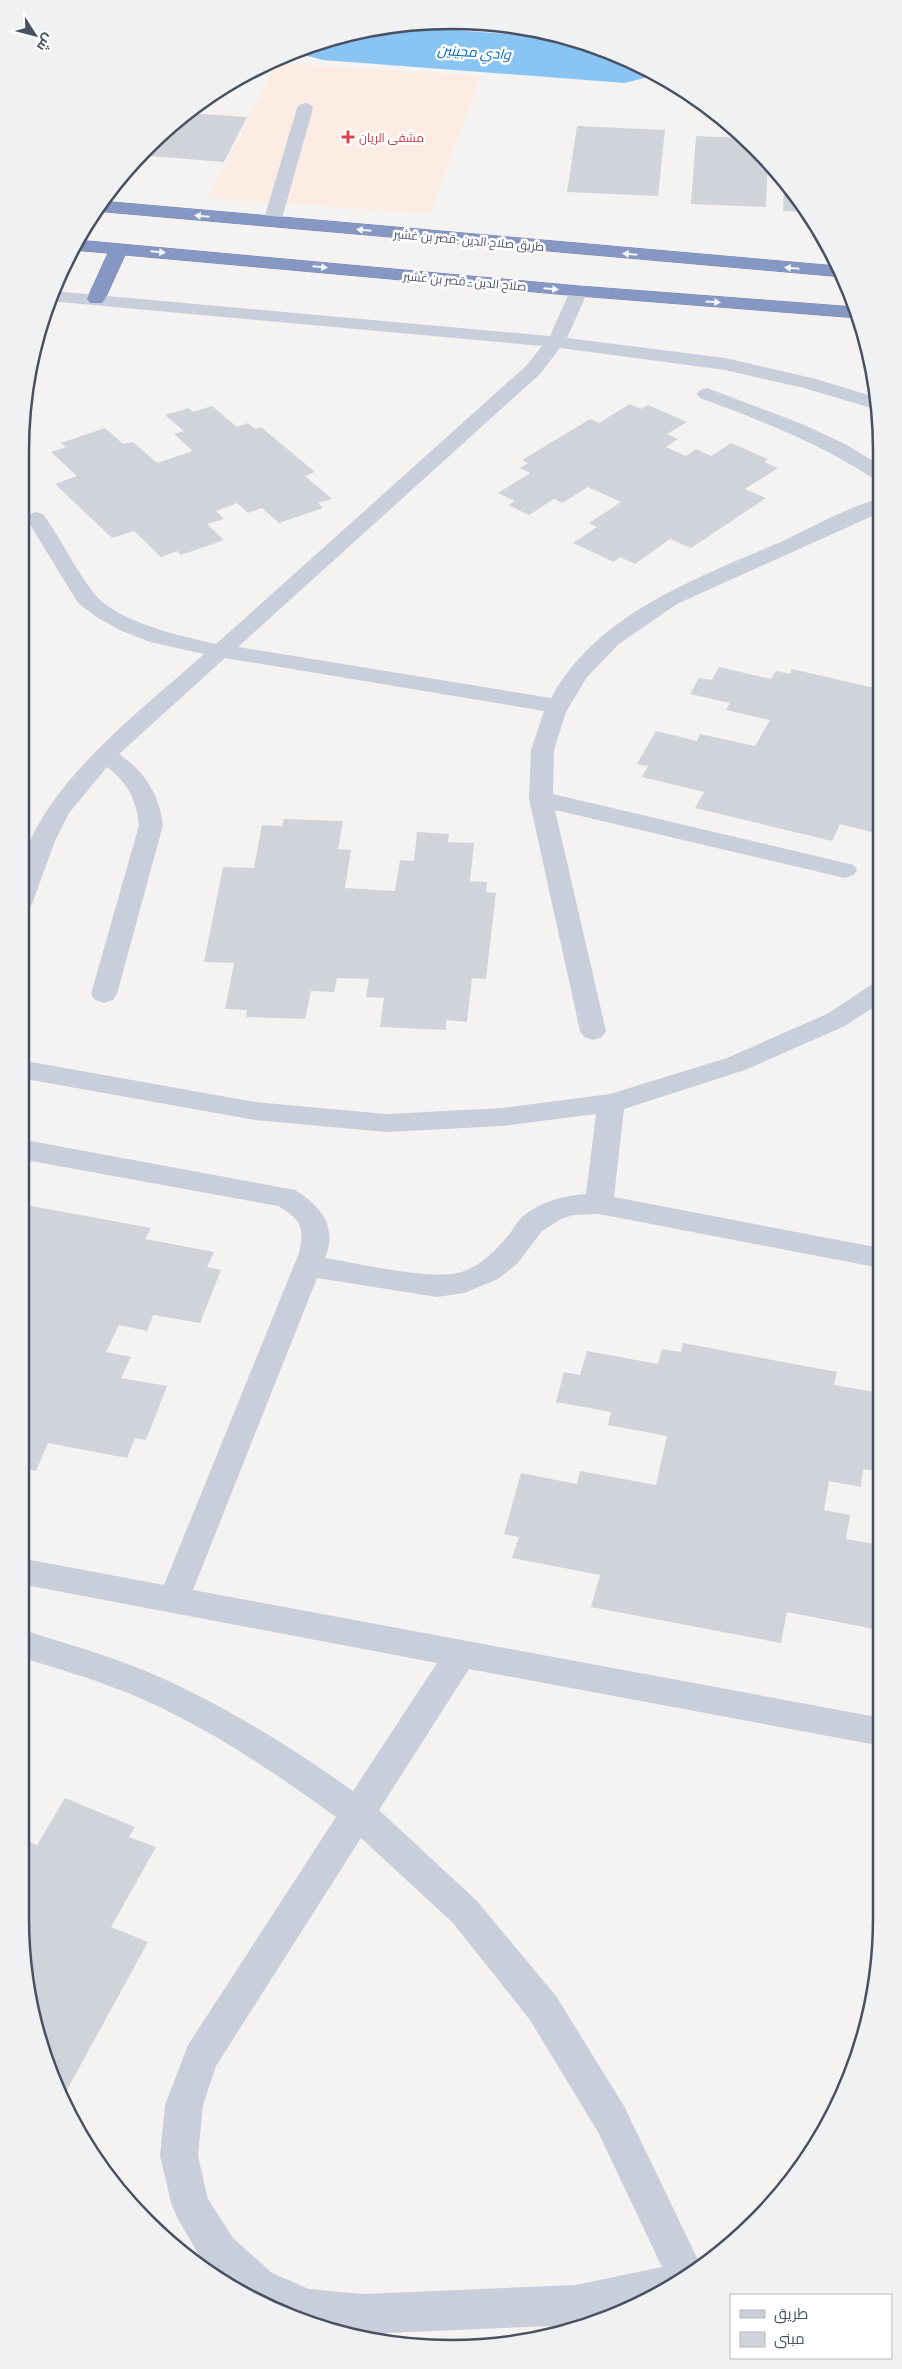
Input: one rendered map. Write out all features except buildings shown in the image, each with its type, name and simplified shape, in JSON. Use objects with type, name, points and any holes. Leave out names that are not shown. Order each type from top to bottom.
[{"type":"highway","name":"طريق صلاح الدين -قصر بن غشير","points":[[107,207],[833,271]]},
{"type":"highway","name":"صلاح الدين - قصر بن غشير","points":[[82,245],[578,291],[850,312]]},
{"type":"highway","points":[[96,299],[119,248]]},
{"type":"street","points":[[272,222],[305,108]]},
{"type":"street","points":[[29,879],[43,841],[58,811],[105,755],[533,370],[557,342],[570,318],[578,291]]},
{"type":"street","points":[[58,296],[557,342],[725,364],[809,382],[870,402]]},
{"type":"street","points":[[707,394],[784,422],[855,457],[873,470]]},
{"type":"street","points":[[593,1031],[541,799],[541,766],[545,735],[557,706],[574,679],[592,656],[614,635],[640,616],[669,599],[873,507]]},
{"type":"street","points":[[36,518],[86,598],[106,613],[130,626],[158,637],[220,651],[557,706]]},
{"type":"street","points":[[104,994],[151,825],[149,804],[140,785],[126,769],[105,755]]},
{"type":"street","points":[[541,799],[845,870]]},
{"type":"street","points":[[29,1070],[255,1112],[386,1122],[504,1118],[611,1103],[736,1064],[836,1020],[873,996]]},
{"type":"street","points":[[599,1204],[611,1103]]},
{"type":"street","points":[[29,1151],[285,1197],[303,1207],[314,1221],[318,1237],[308,1266],[174,1598]]},
{"type":"street","points":[[308,1266],[437,1286],[464,1282],[488,1272],[507,1257],[532,1224],[551,1212],[574,1205],[599,1204],[873,1257]]},
{"type":"street","points":[[29,1572],[873,1730]]},
{"type":"street","points":[[29,1646],[79,1661],[141,1684],[213,1719],[284,1760],[359,1814],[465,1912],[543,2008],[611,2119],[683,2271]]},
{"type":"street","points":[[461,1653],[201,2057],[184,2105],[179,2156],[191,2206],[219,2252],[258,2287],[308,2309],[362,2314],[575,2305],[655,2288]]},
{"type":"shaded area","name":"مشفى الريان","points":[[283,63],[481,76],[430,214],[208,198],[274,68]]},
{"type":"waterway","name":"وادي مجينين","points":[[347,42],[616,62]]},
{"type":"place","name":"مشفى الريان","points":[[348,137]]}]
